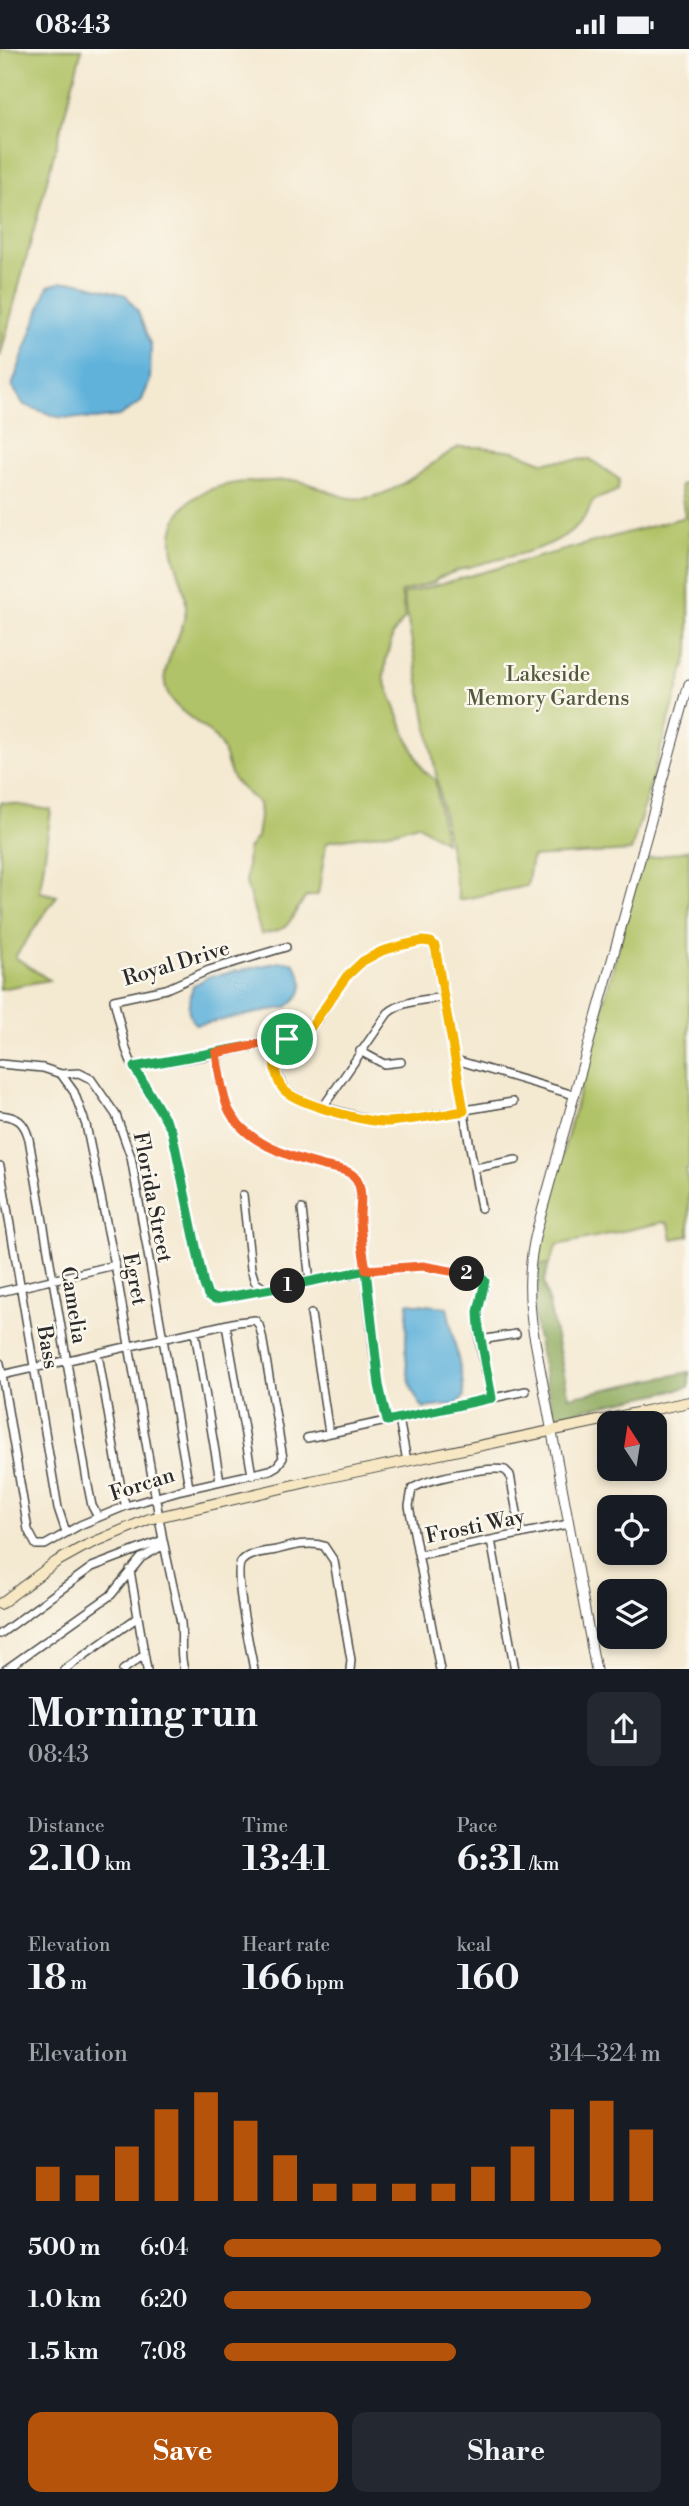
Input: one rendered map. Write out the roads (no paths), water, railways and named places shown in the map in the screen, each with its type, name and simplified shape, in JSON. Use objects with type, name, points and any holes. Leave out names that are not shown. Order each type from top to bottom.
[{"type":"main road","points":[[0,1604],[29,1581],[83,1547],[124,1528],[159,1516],[689,1402]]},
{"type":"street","points":[[596,1669],[531,1317],[529,1267],[574,1095],[689,684]]},
{"type":"street","points":[[134,1067],[299,1037],[307,1033],[354,967],[374,954],[426,941],[434,945],[445,997],[481,1208]]},
{"type":"street","name":"Royal Drive","points":[[286,947],[209,970],[166,989],[114,1000],[125,1049],[172,1131],[208,1295],[215,1299],[366,1270],[423,1266],[477,1274],[485,1279],[478,1312],[481,1340]]},
{"type":"street","points":[[323,1107],[360,1051],[393,1009],[411,1002],[445,997]]},
{"type":"street","points":[[274,1041],[274,1065],[284,1090],[323,1107],[377,1122],[513,1102]]},
{"type":"street","points":[[360,1051],[384,1064],[401,1062]]},
{"type":"street","points":[[216,1053],[222,1090],[228,1106],[242,1128],[276,1150],[319,1165],[347,1171],[356,1179],[360,1190],[360,1220],[379,1385],[387,1421]]},
{"type":"street","points":[[456,1060],[574,1095]]},
{"type":"street","name":"Florida Street","points":[[0,1064],[43,1068],[61,1074],[79,1073],[97,1084],[120,1124],[131,1157],[190,1487]]},
{"type":"street","name":"Egret","points":[[61,1074],[69,1081],[86,1125],[115,1265],[163,1542],[181,1623],[180,1655],[184,1669]]},
{"type":"street","name":"Camelia","points":[[0,1115],[15,1118],[26,1127],[92,1506],[98,1517]]},
{"type":"street","points":[[475,1168],[516,1160]]},
{"type":"street","name":"Bass","points":[[0,1166],[58,1508],[66,1532]]},
{"type":"street","points":[[243,1195],[251,1269],[256,1282],[265,1289]]},
{"type":"street","points":[[302,1209],[310,1282]]},
{"type":"street","points":[[0,1292],[115,1265]]},
{"type":"street","points":[[311,1314],[329,1433]]},
{"type":"street","name":"Forcan","points":[[2,1375],[28,1530],[36,1545],[45,1545],[66,1532],[126,1506],[190,1487],[253,1475],[277,1466],[284,1455],[259,1325],[252,1320],[226,1325]]},
{"type":"street","points":[[0,1363],[2,1375],[226,1325],[253,1475]]},
{"type":"street","points":[[195,1332],[220,1481]]},
{"type":"street","points":[[492,1398],[481,1340],[516,1334]]},
{"type":"street","points":[[98,1354],[126,1506]]},
{"type":"street","points":[[307,1438],[526,1391]]},
{"type":"street","points":[[399,1419],[407,1461]]},
{"type":"street","points":[[419,1555],[409,1506],[412,1489],[423,1483],[490,1469],[502,1469],[510,1475],[521,1534]]},
{"type":"street","name":"Frosti Way","points":[[440,1669],[419,1555],[568,1524]]},
{"type":"street","points":[[491,1540],[514,1669]]},
{"type":"street","points":[[5,1669],[111,1595],[130,1569],[163,1542]]},
{"type":"street","points":[[0,1634],[92,1567],[163,1542]]},
{"type":"street","points":[[254,1669],[239,1583],[239,1566],[251,1555],[313,1543],[324,1546],[334,1562],[351,1660],[350,1669]]},
{"type":"street","points":[[130,1569],[147,1669]]},
{"type":"street","points":[[64,1669],[138,1617]]},
{"type":"street","points":[[123,1669],[144,1655]]},
{"type":"water","points":[[62,282],[78,282],[126,295],[138,312],[151,346],[150,381],[141,402],[119,416],[94,419],[58,417],[24,405],[12,386],[48,286]]},
{"type":"water","points":[[280,962],[293,962],[302,981],[301,991],[287,1007],[196,1025],[192,1020],[188,1007],[193,986],[208,977]]},
{"type":"water","points":[[408,1303],[447,1307],[462,1377],[464,1397],[457,1404],[424,1408],[416,1398],[406,1358]]},
{"type":"park label","name":"Lakeside Memory Gardens","points":[[548,686]]}]
